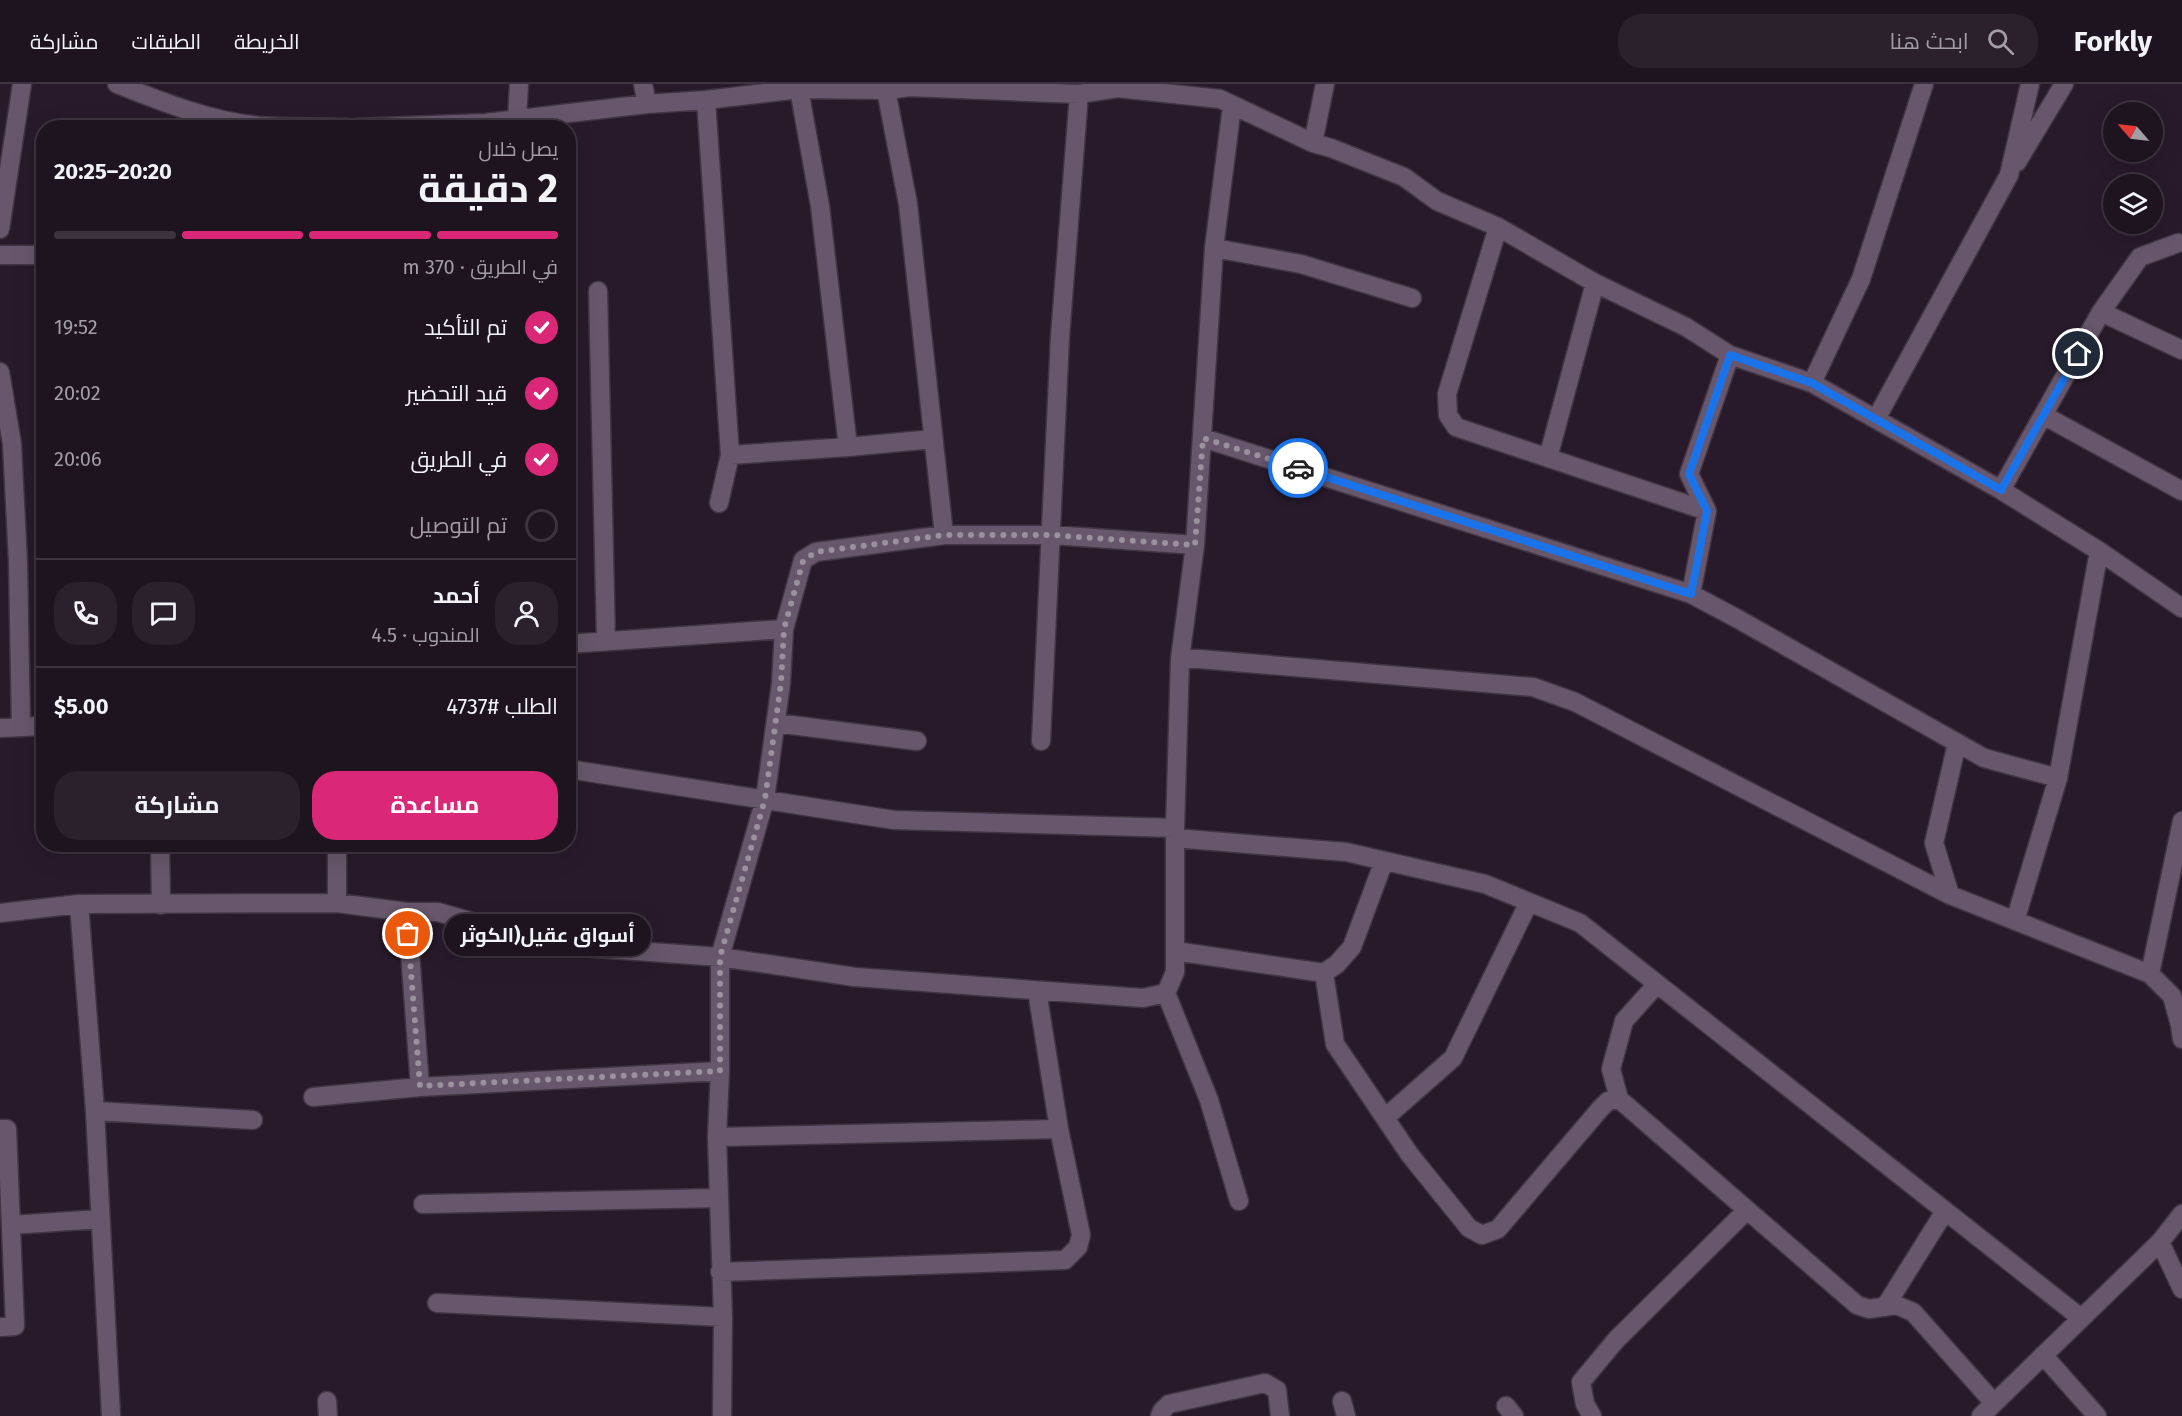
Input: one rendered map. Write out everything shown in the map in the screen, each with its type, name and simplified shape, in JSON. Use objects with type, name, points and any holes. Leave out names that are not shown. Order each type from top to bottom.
[{"type":"street","points":[[0,229],[22,84]]},
{"type":"street","points":[[117,84],[178,107],[227,120]]},
{"type":"street","points":[[517,119],[519,84]]},
{"type":"street","points":[[643,84],[647,104]]},
{"type":"street","points":[[1313,143],[1325,84]]},
{"type":"street","points":[[1812,383],[1861,279],[1923,84]]},
{"type":"street","points":[[2009,175],[2030,84]]},
{"type":"street","points":[[1876,419],[2009,175],[2064,84]]},
{"type":"street","points":[[512,120],[647,104],[706,100],[754,89],[886,90],[910,85],[1080,94],[1118,86],[1224,96],[1313,143],[1404,177],[1437,201],[1498,227],[1595,283],[1686,327],[1730,355],[1812,383],[2001,490],[2098,551],[2182,608]]},
{"type":"street","points":[[799,89],[820,206],[848,447]]},
{"type":"street","points":[[886,90],[908,204],[944,535]]},
{"type":"street","points":[[1041,741],[1060,337],[1080,94]]},
{"type":"street","points":[[1224,96],[1195,545],[1180,659],[1174,972],[1167,993],[1209,1100],[1239,1201]]},
{"type":"street","points":[[706,100],[730,455],[719,503]]},
{"type":"street","points":[[1498,227],[1447,394],[1448,415],[1456,427],[1707,511]]},
{"type":"street","points":[[2001,490],[2101,312],[2140,257],[2181,239]]},
{"type":"street","points":[[1214,248],[1301,264],[1412,298]]},
{"type":"street","points":[[0,255],[36,255]]},
{"type":"street","points":[[1548,458],[1595,283]]},
{"type":"street","points":[[598,291],[606,641]]},
{"type":"street","points":[[2101,312],[2182,350]]},
{"type":"street","points":[[1691,594],[1707,511],[1689,474],[1730,355]]},
{"type":"street","points":[[0,372],[12,444],[18,562],[21,727]]},
{"type":"street","points":[[2043,415],[2182,491]]},
{"type":"street","points":[[1203,438],[1691,594],[1984,759],[2058,778]]},
{"type":"street","points":[[730,455],[933,439]]},
{"type":"street","points":[[722,1416],[723,1317],[717,1137],[720,1071],[720,957],[765,799],[781,683],[784,629],[803,561],[816,552],[944,535],[1052,535],[1195,545]]},
{"type":"street","points":[[2015,921],[2058,778],[2098,551]]},
{"type":"street","points":[[576,643],[784,629]]},
{"type":"street","points":[[1180,659],[1533,687],[1575,702],[1950,895],[2150,974],[2172,996],[2182,1040]]},
{"type":"street","points":[[776,723],[917,741]]},
{"type":"street","points":[[0,728],[36,726]]},
{"type":"street","points":[[1950,895],[1934,843],[1957,743]]},
{"type":"street","points":[[576,770],[894,820],[1175,833],[1346,852],[1485,884],[1580,923],[2081,1318]]},
{"type":"street","points":[[2150,974],[2182,821]]},
{"type":"street","points":[[160,852],[160,904]]},
{"type":"street","points":[[337,852],[337,903]]},
{"type":"street","points":[[1174,951],[1324,972],[1337,964],[1352,948],[1384,861]]},
{"type":"street","points":[[1386,1117],[1453,1059],[1529,902]]},
{"type":"street","points":[[0,913],[79,904],[337,903],[407,912],[438,912],[553,945],[720,957],[855,977],[1143,998],[1167,993]]},
{"type":"street","points":[[79,904],[95,1111],[111,1416]]},
{"type":"street","points":[[407,912],[420,1086]]},
{"type":"street","points":[[1324,972],[1335,1044],[1410,1155],[1469,1228],[1482,1235],[1498,1229],[1600,1109],[1608,1101],[1619,1099]]},
{"type":"street","points":[[1658,984],[1624,1021],[1611,1069],[1619,1099],[1857,1305],[1869,1309],[1896,1305],[1913,1312],[1987,1410],[2160,1242],[2182,1214]]},
{"type":"street","points":[[720,1272],[1065,1260],[1078,1247],[1081,1235],[1059,1128],[1037,991]]},
{"type":"street","points":[[314,1097],[420,1086],[720,1071]]},
{"type":"street","points":[[95,1111],[252,1120]]},
{"type":"street","points":[[0,1129],[7,1128],[15,1326],[0,1327]]},
{"type":"street","points":[[717,1137],[1059,1128]]},
{"type":"street","points":[[423,1204],[719,1198]]},
{"type":"street","points":[[1592,1416],[1585,1404],[1581,1382],[1616,1340],[1747,1210]]},
{"type":"street","points":[[1885,1307],[1945,1211]]},
{"type":"street","points":[[11,1225],[100,1219]]},
{"type":"street","points":[[2160,1242],[2182,1289]]},
{"type":"street","points":[[437,1303],[723,1317]]},
{"type":"street","points":[[2043,1354],[2097,1416]]},
{"type":"street","points":[[1160,1416],[1168,1404],[1265,1383],[1277,1390],[1280,1416]]},
{"type":"way so far","points":[[408,934],[420,1086],[720,1071],[720,957],[765,799],[781,683],[784,629],[803,561],[816,552],[944,535],[1052,535],[1195,545],[1203,438],[1298,468]]},
{"type":"place","name":"أسواق عقيل(الكوثر","points":[[408,934]]},
{"type":"route","points":[[1298,468],[1691,594],[1707,511],[1689,474],[1730,355],[1812,383],[2001,490],[2078,354]]}]
